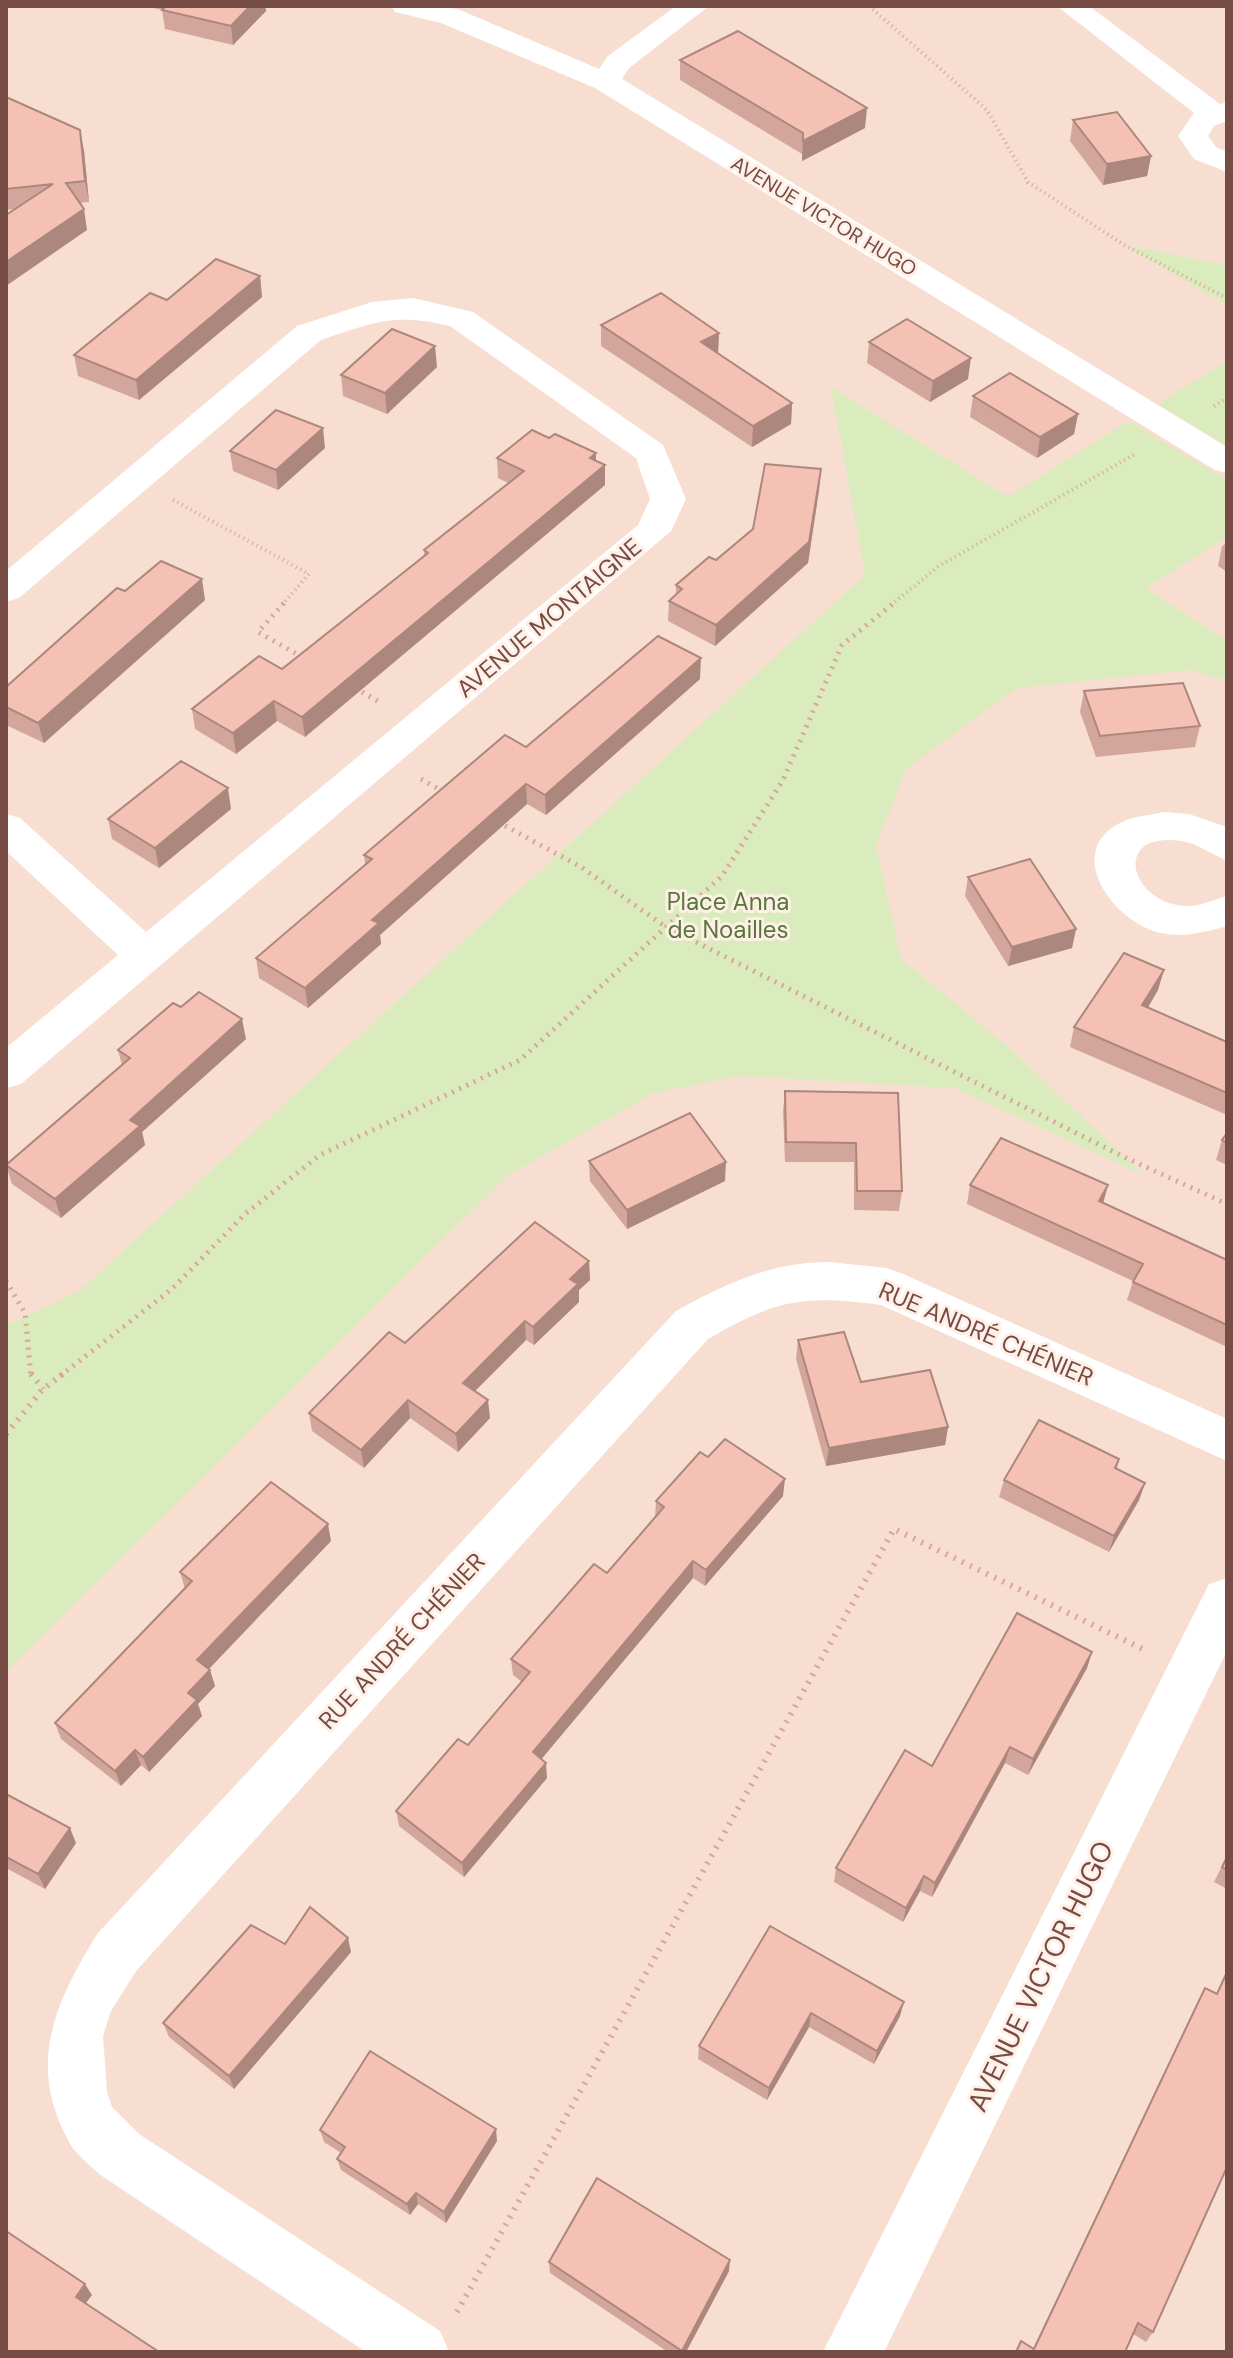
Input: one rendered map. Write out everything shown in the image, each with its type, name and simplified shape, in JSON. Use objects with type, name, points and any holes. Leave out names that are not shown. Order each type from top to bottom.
[{"type":"street","name":"AVENUE VICTOR HUGO","points":[[405,6],[450,16],[605,82],[1227,462]]},
{"type":"street","points":[[605,82],[618,62],[695,6]]},
{"type":"street","points":[[1071,6],[1220,113]]},
{"type":"street","points":[[1220,113],[1203,120],[1193,136],[1205,153],[1227,163]]},
{"type":"street","name":"AVENUE MONTAIGNE","points":[[6,590],[309,333],[372,312],[413,308],[461,319],[651,453],[668,499],[653,531],[6,1072]]},
{"type":"street","points":[[1227,846],[1201,831],[1159,826],[1124,841],[1115,854],[1112,870],[1117,885],[1128,900],[1145,912],[1189,922],[1211,919],[1227,911]]},
{"type":"street","points":[[6,828],[146,956]]},
{"type":"street","name":"RUE ANDRÉ CHÉNIER","points":[[435,2338],[119,2154],[90,2125],[79,2092],[75,2036],[89,1997],[117,1952],[692,1325],[744,1294],[790,1280],[835,1280],[887,1287],[1227,1441]]},
{"type":"street","name":"AVENUE VICTOR HUGO","points":[[853,2352],[1227,1600]]},
{"type":"path","points":[[869,6],[987,110],[1028,182],[1124,245],[1227,298]]},
{"type":"path","points":[[6,1434],[43,1389],[172,1289],[245,1214],[320,1155],[520,1060],[722,876],[783,780],[842,645],[939,566],[1227,398]]},
{"type":"path","points":[[136,480],[309,574],[258,632],[312,663]]},
{"type":"path","points":[[353,687],[420,726]]},
{"type":"path","points":[[381,758],[452,796]]},
{"type":"path","points":[[494,819],[581,867],[666,927],[1124,1157],[1227,1204]]},
{"type":"path","points":[[6,1281],[25,1313],[31,1378],[43,1389]]},
{"type":"path","points":[[435,2338],[894,1529],[1191,1672]]},
{"type":"shaded area","points":[[6,6],[1227,6],[1227,2352],[6,2352]]},
{"type":"green space","points":[[1124,245],[1227,265],[1227,305]]},
{"type":"green space","points":[[1227,361],[1227,446],[1158,404]]},
{"type":"green space","name":"Place Anna de Noailles","points":[[831,387],[1008,497],[1128,421],[1227,480],[1227,537],[1146,588],[1227,641],[1227,680],[1189,670],[1017,688],[906,769],[876,846],[901,959],[1007,1046],[1145,1176],[954,1088],[738,1076],[654,1093],[507,1176],[6,1672],[6,1326],[79,1291],[865,575]]},
{"type":"building","points":[[166,6],[250,6],[231,26],[162,10]]},
{"type":"building","points":[[738,31],[867,108],[803,141],[803,133],[680,60]]},
{"type":"building","points":[[6,97],[80,130],[85,181],[66,183],[84,209],[6,262],[6,215],[53,184],[6,189]]},
{"type":"building","points":[[1117,112],[1151,156],[1107,164],[1073,120]]},
{"type":"building","points":[[216,259],[260,276],[136,380],[74,355],[150,293],[167,300]]},
{"type":"building","points":[[661,293],[719,333],[701,342],[792,403],[753,426],[601,325]]},
{"type":"building","points":[[907,319],[971,358],[933,381],[869,342]]},
{"type":"building","points":[[392,329],[435,346],[385,393],[341,375]]},
{"type":"building","points":[[1010,373],[1078,414],[1040,437],[973,396]]},
{"type":"building","points":[[276,410],[323,428],[276,470],[230,451]]},
{"type":"building","points":[[532,430],[549,438],[555,434],[596,453],[590,458],[605,465],[302,717],[274,701],[233,733],[192,709],[259,656],[282,669],[428,553],[424,550],[524,471],[497,458]]},
{"type":"building","points":[[765,464],[821,469],[809,542],[716,625],[669,601],[682,589],[676,585],[709,557],[716,560],[753,529]]},
{"type":"building","points":[[161,561],[202,579],[38,723],[6,707],[6,687],[117,588],[125,591]]},
{"type":"building","points":[[658,636],[701,658],[545,795],[526,784],[372,920],[379,923],[305,988],[256,958],[372,859],[364,855],[505,735],[526,747]]},
{"type":"building","points":[[1183,683],[1200,726],[1100,736],[1084,691]]},
{"type":"building","points":[[181,761],[228,788],[155,848],[108,819]]},
{"type":"building","points":[[1030,859],[1076,929],[1012,947],[968,877]]},
{"type":"building","points":[[1124,953],[1164,970],[1142,1005],[1227,1042],[1227,1093],[1074,1027]]},
{"type":"building","points":[[199,992],[242,1019],[130,1120],[140,1126],[55,1199],[6,1165],[130,1058],[118,1050],[173,1003],[181,1007]]},
{"type":"building","points":[[785,1091],[898,1093],[902,1191],[857,1191],[856,1143],[786,1142]]},
{"type":"building","points":[[690,1113],[726,1162],[627,1210],[589,1161]]},
{"type":"building","points":[[1001,1138],[1108,1185],[1099,1201],[1227,1260],[1227,1325],[1133,1282],[1143,1264],[970,1185]]},
{"type":"building","points":[[535,1222],[589,1261],[570,1279],[578,1284],[533,1327],[525,1321],[463,1383],[488,1400],[456,1434],[408,1400],[361,1450],[309,1413],[389,1332],[405,1343]]},
{"type":"building","points":[[844,1332],[861,1382],[930,1370],[948,1427],[829,1448],[798,1340]]},
{"type":"building","points":[[1039,1420],[1119,1459],[1115,1468],[1145,1483],[1114,1536],[1004,1480]]},
{"type":"building","points":[[725,1439],[785,1479],[706,1570],[693,1561],[533,1752],[546,1763],[462,1863],[396,1811],[458,1739],[468,1745],[530,1672],[511,1659],[594,1564],[607,1573],[664,1507],[656,1501],[700,1452],[708,1457]]},
{"type":"building","points":[[271,1482],[328,1524],[197,1660],[210,1670],[188,1693],[197,1700],[143,1757],[135,1750],[115,1771],[55,1723],[192,1581],[180,1572]]},
{"type":"building","points":[[1017,1613],[1092,1652],[1033,1759],[1010,1747],[935,1883],[924,1876],[906,1908],[836,1868],[905,1750],[932,1766]]},
{"type":"building","points":[[6,1794],[70,1828],[38,1874],[6,1857]]},
{"type":"building","points":[[310,1907],[348,1938],[229,2076],[163,2023],[251,1925],[285,1944]]},
{"type":"building","points":[[770,1926],[904,2002],[877,2051],[811,2013],[769,2088],[699,2046]]},
{"type":"building","points":[[1227,1972],[1227,2167],[1153,2332],[1138,2323],[1125,2352],[1016,2352],[1021,2341],[1034,2349],[1205,1988],[1217,1994]]},
{"type":"building","points":[[370,2051],[496,2129],[444,2212],[416,2193],[407,2204],[337,2159],[345,2147],[320,2130]]},
{"type":"building","points":[[597,2178],[730,2260],[682,2351],[549,2262]]},
{"type":"building","points":[[6,2231],[85,2284],[76,2297],[159,2352],[6,2352]]}]
